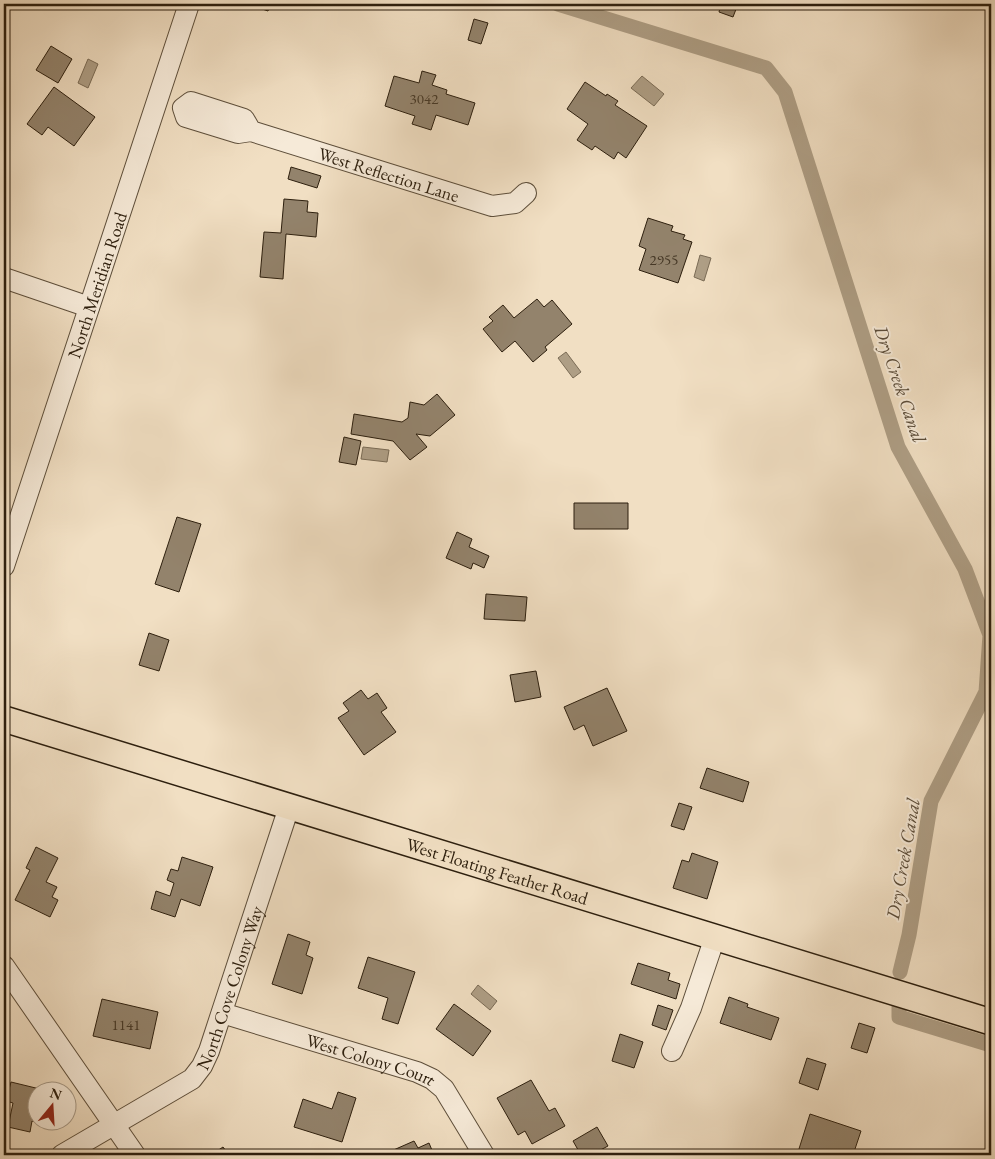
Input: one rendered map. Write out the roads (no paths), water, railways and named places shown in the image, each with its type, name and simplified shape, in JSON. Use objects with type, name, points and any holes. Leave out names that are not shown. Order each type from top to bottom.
[{"type":"main road","name":"West Floating Feather Road","points":[[4,719],[991,1022]]},
{"type":"street","name":"North Meridian Road","points":[[4,566],[189,4]]},
{"type":"street","name":"West Reflection Lane","points":[[157,100],[183,108],[191,102],[244,119],[251,131],[492,206],[515,202],[526,193]]},
{"type":"street","points":[[4,278],[89,307]]},
{"type":"street","name":"North Cove Colony Way","points":[[62,1155],[192,1079],[202,1066],[222,1013],[289,807]]},
{"type":"street","points":[[672,1051],[690,1008],[715,937]]},
{"type":"street","points":[[4,966],[135,1155]]},
{"type":"street","name":"West Colony Court","points":[[222,1013],[417,1072],[432,1079],[444,1089],[484,1155]]},
{"type":"waterway","name":"Dry Creek Canal","points":[[558,4],[766,68],[785,92],[898,447],[965,569],[990,635],[986,692],[931,801],[909,935],[900,972]]},
{"type":"waterway","name":"Dry Creek Canal","points":[[899,1006],[899,1017],[991,1045]]}]
